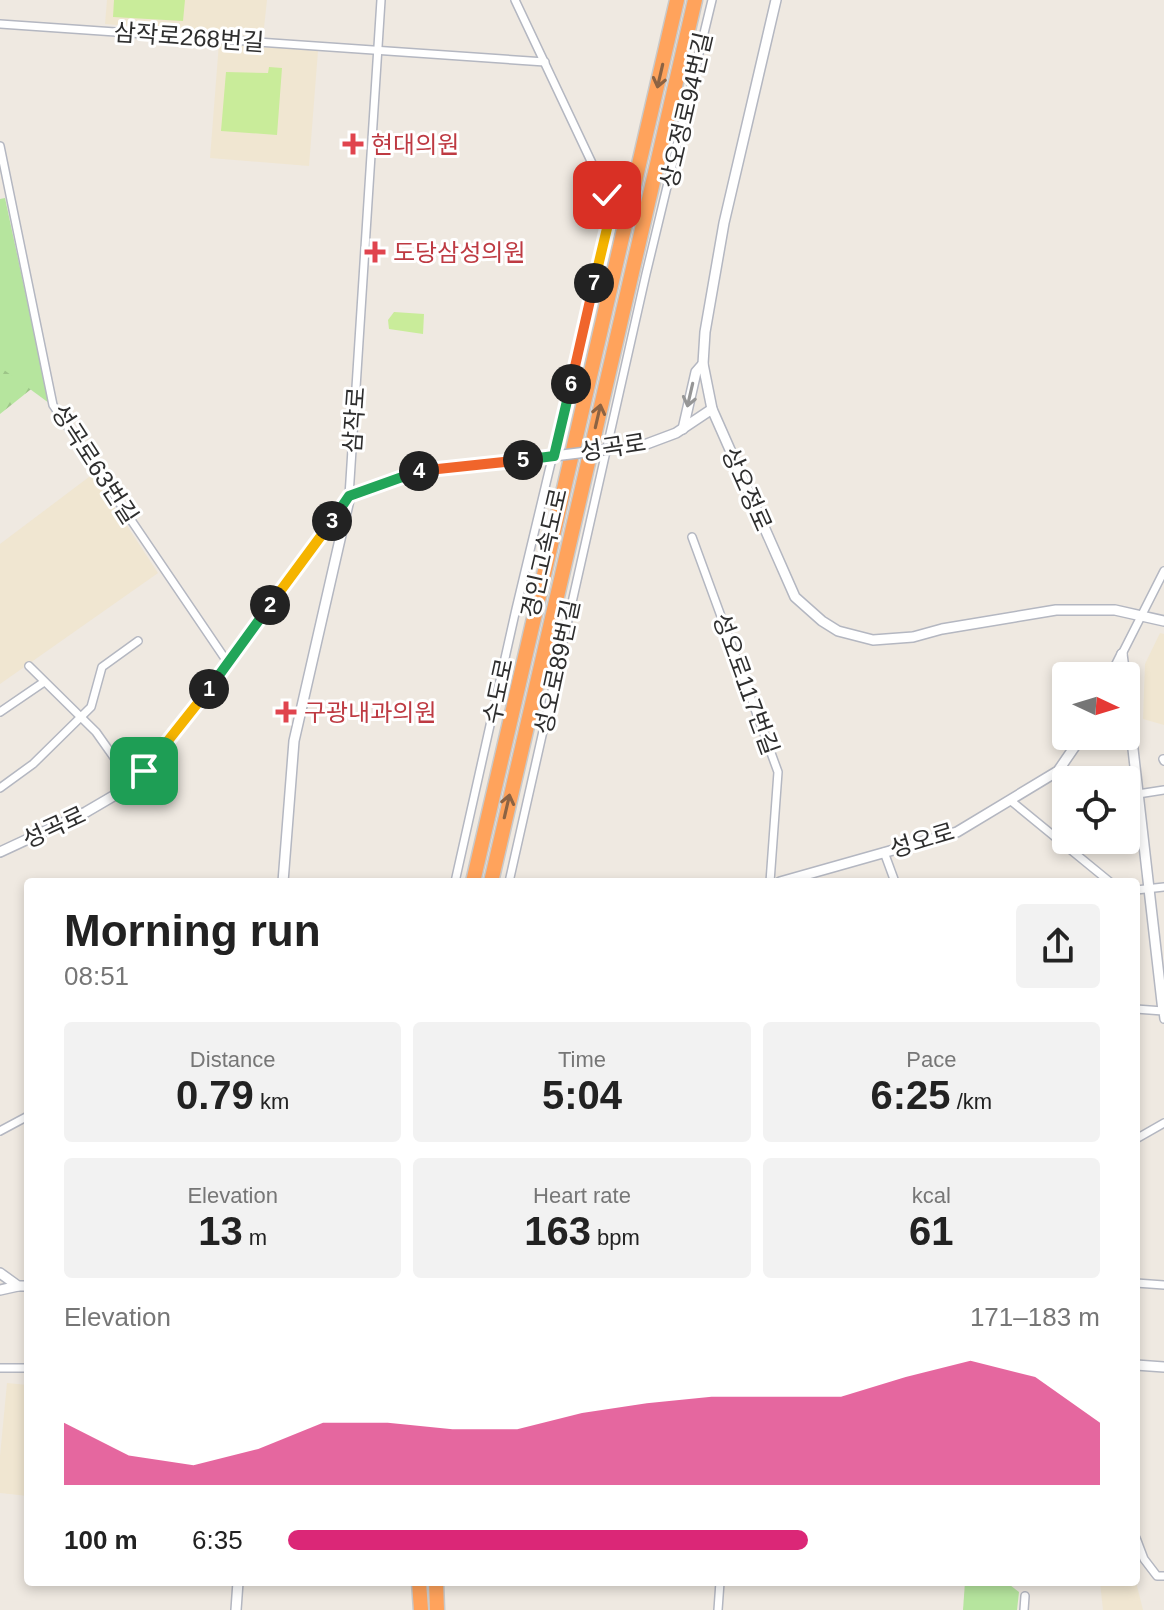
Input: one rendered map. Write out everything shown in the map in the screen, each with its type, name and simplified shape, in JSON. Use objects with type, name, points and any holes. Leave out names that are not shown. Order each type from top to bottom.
[{"type":"highway","name":"경인고속도로","points":[[474,878],[677,0]]},
{"type":"highway","name":"경인고속도로","points":[[492,878],[695,0]]},
{"type":"highway","points":[[419,1586],[421,1610]]},
{"type":"highway","points":[[436,1586],[437,1610]]},
{"type":"street","name":"삼작로","points":[[283,878],[294,741],[349,496],[381,0]]},
{"type":"street","name":"수도로","points":[[456,878],[516,609],[609,220],[607,195],[515,0]]},
{"type":"street","name":"상오정로94번길","points":[[605,453],[712,0]]},
{"type":"street","name":"상오정로","points":[[776,0],[724,223],[705,332],[703,364],[712,409],[795,597],[838,631],[873,640],[893,640],[1056,610],[1115,610],[1164,621]]},
{"type":"street","name":"삼작로268번길","points":[[0,24],[545,62]]},
{"type":"street","name":"성곡로63번길","points":[[0,146],[53,405],[228,663]]},
{"type":"street","points":[[683,429],[696,372],[703,364]]},
{"type":"street","name":"성곡로","points":[[0,852],[113,798],[132,783],[188,717],[349,496],[422,471],[644,445],[683,429],[712,409]]},
{"type":"street","name":"성오로89번길","points":[[510,878],[605,453]]},
{"type":"street","name":"성오로117번길","points":[[692,537],[778,772],[770,878]]},
{"type":"street","points":[[1118,662],[1164,571]]},
{"type":"street","points":[[0,788],[33,764],[94,701],[98,673],[102,667],[138,641]]},
{"type":"street","points":[[1122,654],[1123,662]]},
{"type":"street","points":[[29,666],[96,732],[132,783]]},
{"type":"street","points":[[0,712],[44,682]]},
{"type":"street","name":"성오로","points":[[794,878],[957,832],[1058,771],[1072,750]]},
{"type":"street","points":[[1140,794],[1164,790]]},
{"type":"street","points":[[1010,800],[1105,878]]},
{"type":"street","points":[[1140,811],[1164,1019]]},
{"type":"street","points":[[884,852],[894,878]]},
{"type":"street","points":[[1140,890],[1164,887]]},
{"type":"street","points":[[1140,1009],[1163,1011]]},
{"type":"street","points":[[0,1131],[24,1118]]},
{"type":"street","points":[[1140,1137],[1164,1123]]},
{"type":"street","points":[[0,1273],[23,1286]]},
{"type":"street","points":[[1140,1283],[1164,1285]]},
{"type":"street","points":[[0,1290],[23,1286]]},
{"type":"street","points":[[1140,1365],[1164,1367]]},
{"type":"street","points":[[0,1368],[24,1368]]},
{"type":"street","points":[[1140,1548],[1144,1559],[1161,1576]]},
{"type":"street","points":[[236,1610],[238,1586]]},
{"type":"street","points":[[718,1610],[720,1586]]},
{"type":"street","points":[[1024,1610],[1025,1596]]},
{"type":"shaded area","points":[[107,0],[267,0],[263,37],[105,24]]},
{"type":"shaded area","points":[[219,43],[318,51],[309,166],[210,158]]},
{"type":"shaded area","points":[[93,474],[158,573],[0,684],[0,544]]},
{"type":"shaded area","points":[[1160,633],[1164,634],[1164,725],[1143,719],[1145,664]]},
{"type":"shaded area","points":[[7,1383],[24,1385],[24,1496],[0,1493]]},
{"type":"shaded area","points":[[1100,1586],[1137,1586],[1143,1610],[1103,1610]]},
{"type":"green space","points":[[114,0],[185,0],[183,21],[113,17]]},
{"type":"green space","points":[[269,67],[282,68],[277,135],[221,131],[226,72],[268,73]]},
{"type":"green space","points":[[5,198],[49,403],[0,367],[0,199]]},
{"type":"green space","points":[[0,266],[35,386],[0,414]]},
{"type":"green space","points":[[394,312],[424,314],[423,334],[389,329],[388,320]]},
{"type":"green space","points":[[965,1586],[1011,1586],[1019,1592],[1017,1610],[963,1610]]},
{"type":"place","name":"현대의원","points":[[353,144]]},
{"type":"place","name":"도당삼성의원","points":[[375,252]]},
{"type":"place","name":"구광내과의원","points":[[286,712]]},
{"type":"route","points":[[144,771],[208,691],[349,496],[422,471],[554,456],[609,220],[607,195]]}]
